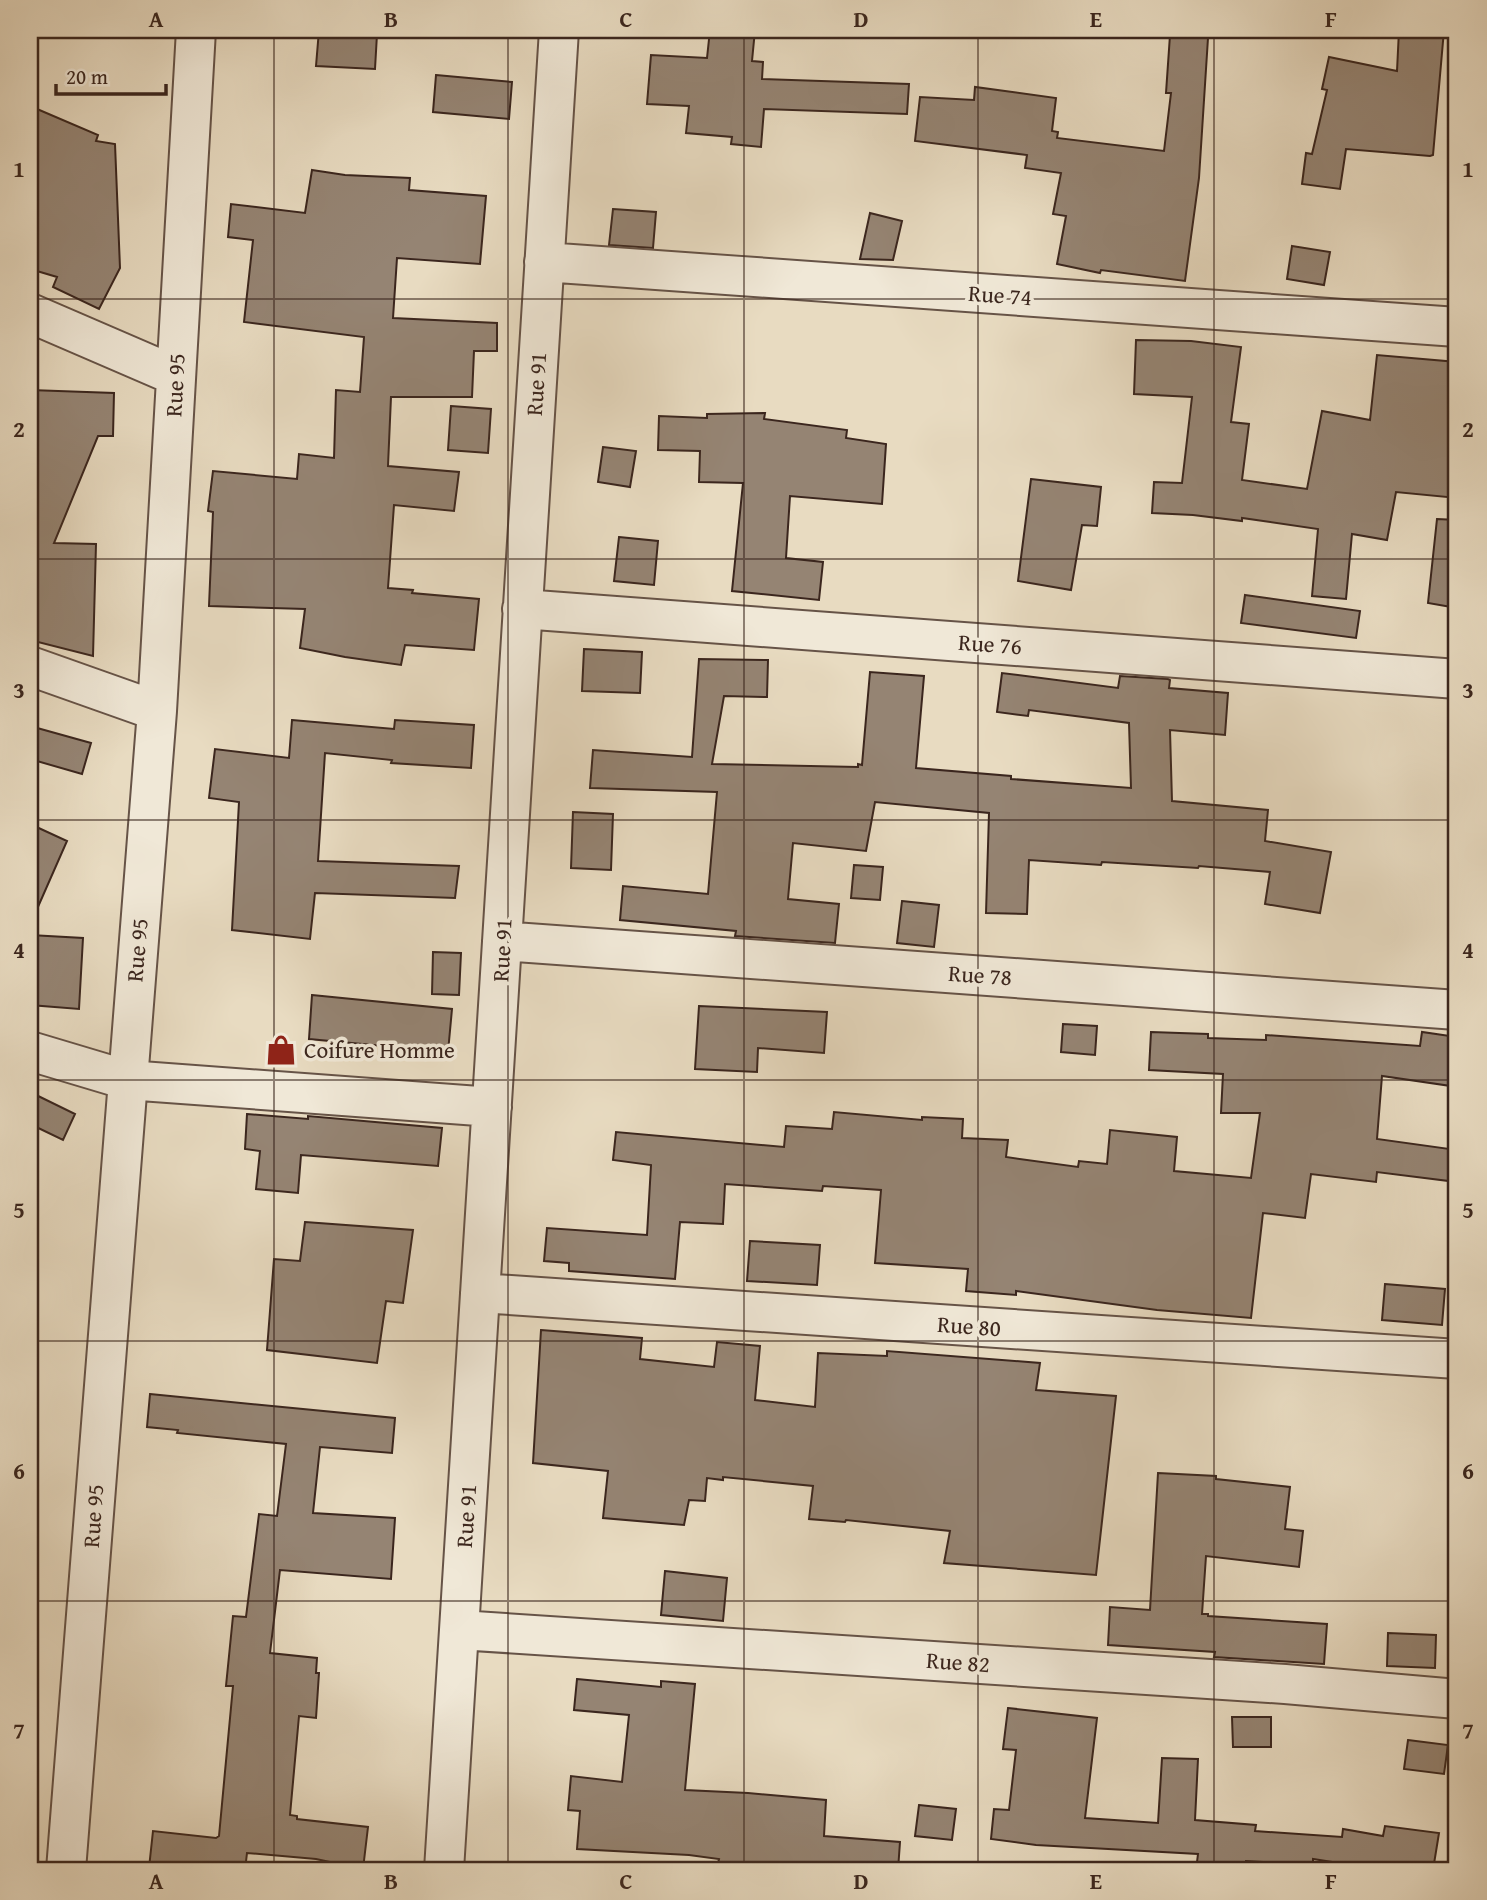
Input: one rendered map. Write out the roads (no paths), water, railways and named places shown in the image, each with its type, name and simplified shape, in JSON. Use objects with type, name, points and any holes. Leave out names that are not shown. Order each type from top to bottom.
[{"type":"street","name":"Rue 95","points":[[66,1870],[157,711],[195,30]]},
{"type":"street","name":"Rue 91","points":[[444,1870],[559,30]]},
{"type":"street","name":"Rue 74","points":[[544,262],[1457,327]]},
{"type":"street","points":[[30,313],[176,376]]},
{"type":"street","name":"Rue 76","points":[[522,609],[1457,678]]},
{"type":"street","points":[[30,666],[157,711]]},
{"type":"street","name":"Rue 78","points":[[502,941],[1457,1010]]},
{"type":"street","points":[[30,1051],[127,1080],[492,1107]]},
{"type":"street","name":"Rue 80","points":[[480,1293],[1457,1359]]},
{"type":"street","name":"Rue 82","points":[[459,1630],[1285,1684],[1457,1699]]},
{"type":"place","name":"Coifure Homme","points":[[281,1050]]}]
